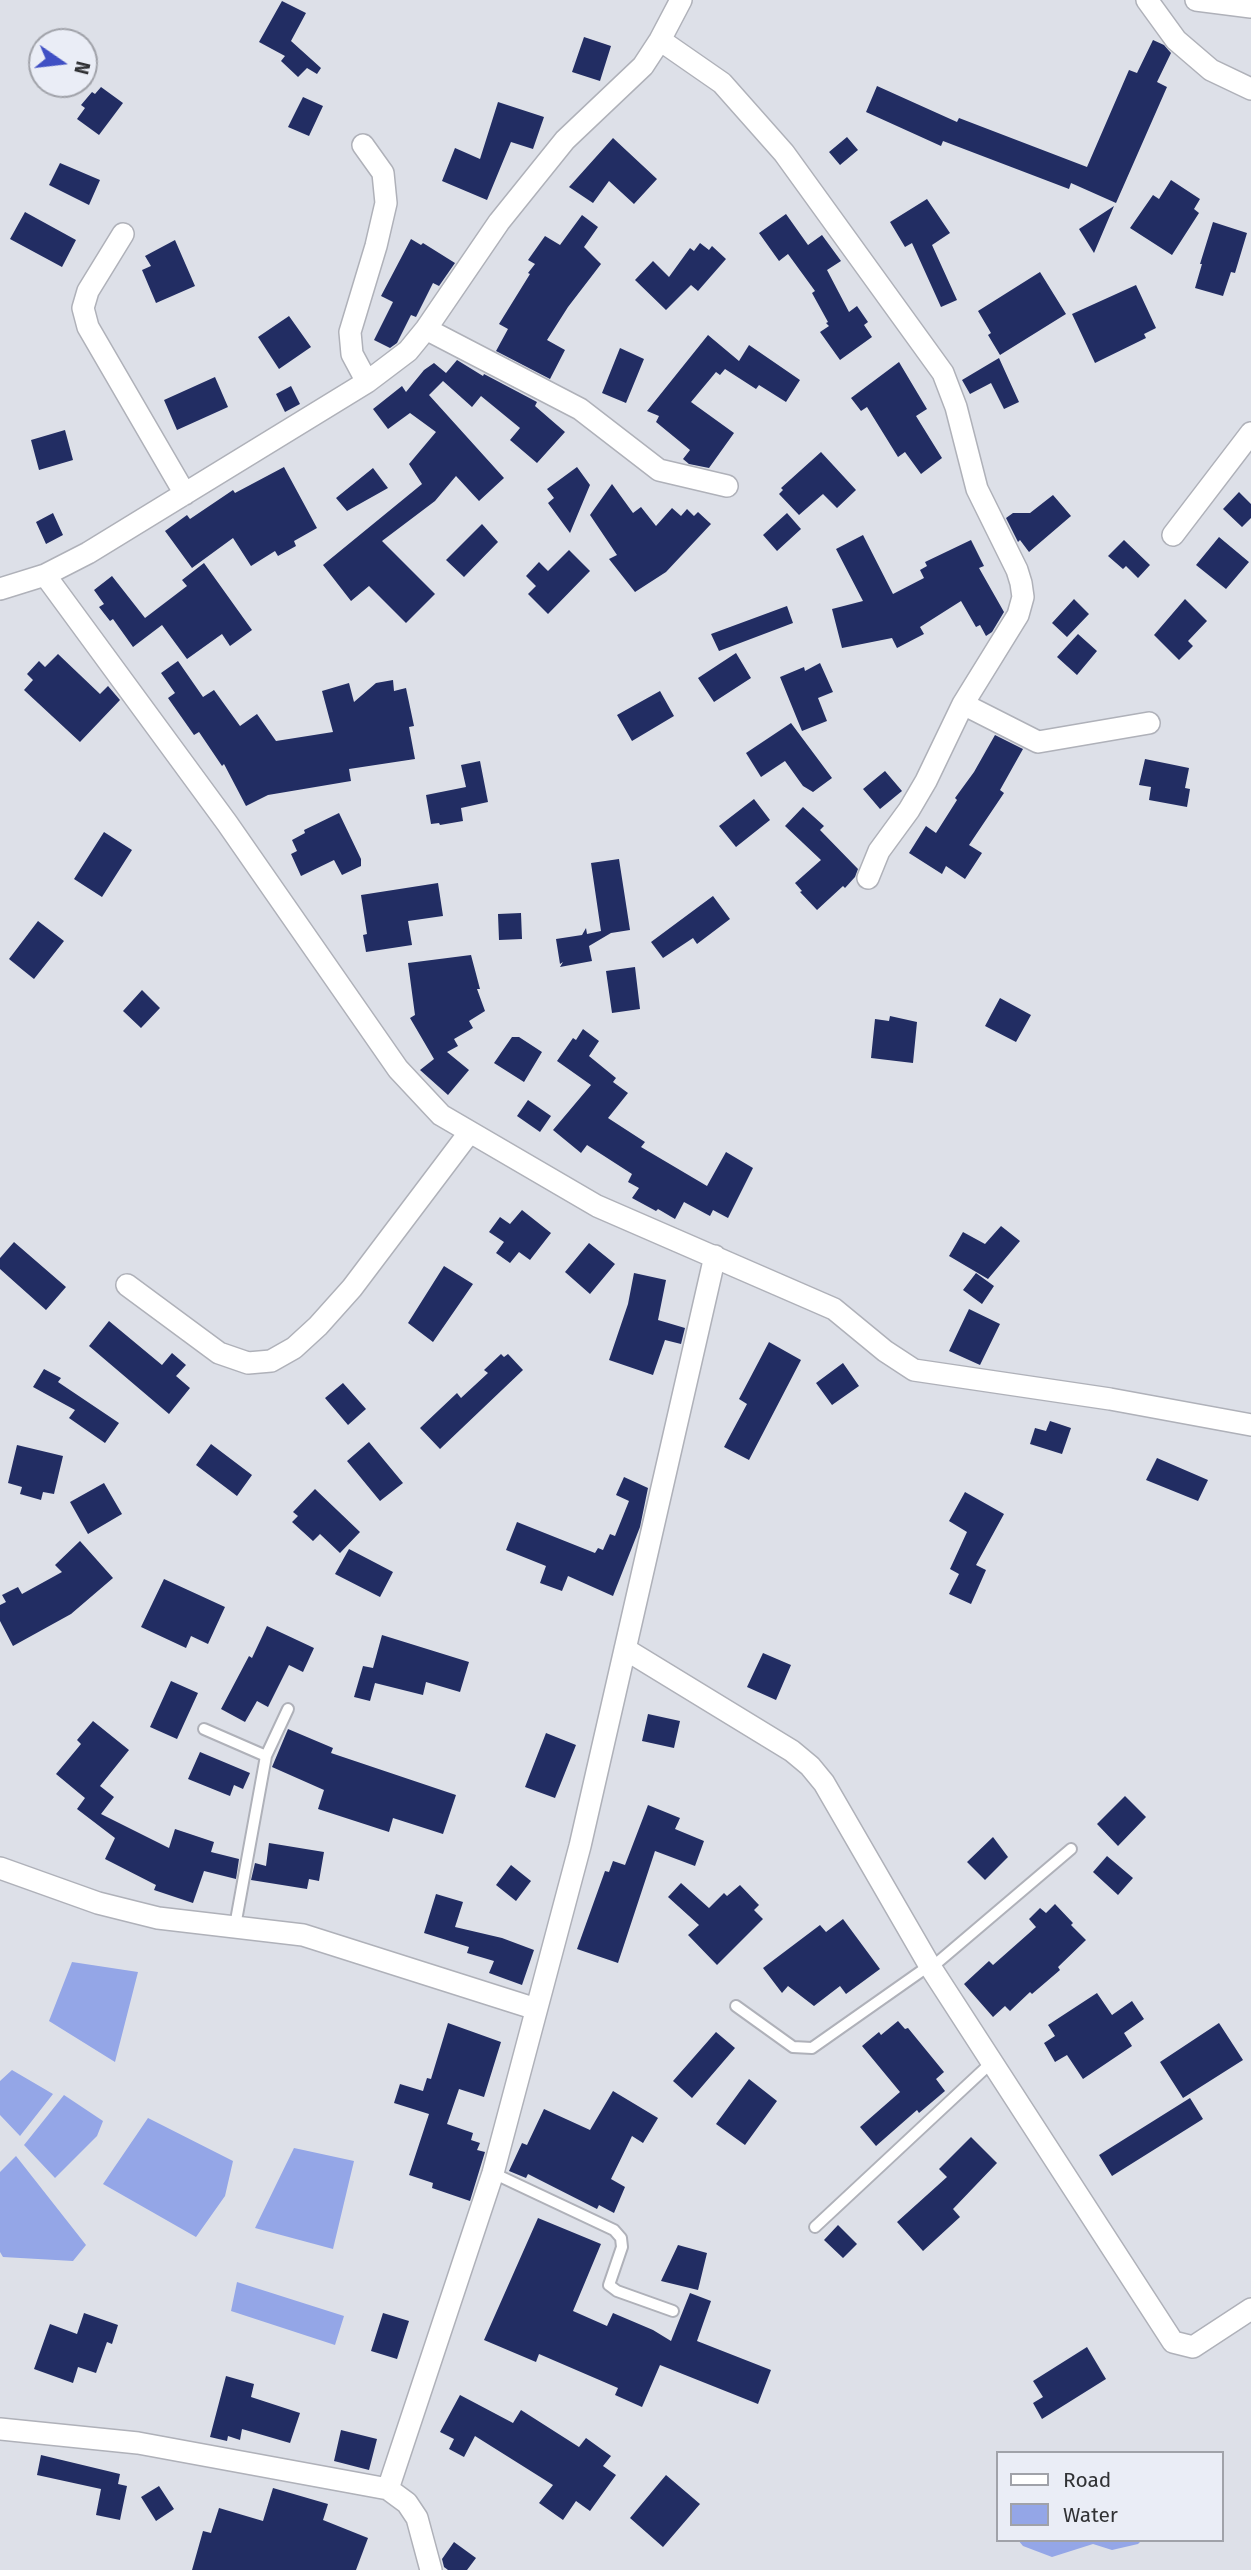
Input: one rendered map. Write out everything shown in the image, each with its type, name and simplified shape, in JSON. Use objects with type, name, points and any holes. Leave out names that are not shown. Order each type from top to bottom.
[{"type":"street","points":[[0,589],[45,575],[88,553],[368,382],[408,351],[499,222],[565,140],[643,66],[681,0]]},
{"type":"street","points":[[1147,0],[1176,40],[1211,70],[1251,89]]},
{"type":"street","points":[[1196,0],[1251,7]]},
{"type":"street","points":[[660,40],[722,83],[784,153],[943,373],[956,407],[977,489],[1017,570],[1023,597],[1018,615],[962,704],[926,781],[879,851],[868,878]]},
{"type":"street","points":[[363,145],[383,173],[386,203],[350,332],[352,354],[368,382]]},
{"type":"street","points":[[123,234],[88,291],[83,308],[88,327],[185,494]]},
{"type":"street","points":[[426,329],[580,410],[659,470],[727,486]]},
{"type":"street","points":[[1173,535],[1251,433]]},
{"type":"street","points":[[45,575],[227,823],[398,1069],[441,1115],[597,1206],[834,1309],[885,1351],[914,1370],[1111,1399],[1251,1425]]},
{"type":"street","points":[[962,704],[1038,743],[1149,723]]},
{"type":"street","points":[[127,1285],[219,1353],[248,1363],[271,1361],[294,1348],[352,1288],[469,1133]]},
{"type":"street","points":[[388,2490],[493,2173],[580,1846],[715,1256]]},
{"type":"street","points":[[625,1649],[792,1751],[810,1766],[824,1783],[931,1966],[1173,2342],[1193,2347],[1251,2309]]},
{"type":"street","points":[[0,1868],[98,1903],[158,1918],[303,1935],[536,2009]]},
{"type":"street","points":[[0,2429],[138,2443],[388,2490],[407,2503],[417,2518],[431,2570]]},
{"type":"lane","points":[[234,1926],[266,1756],[288,1709]]},
{"type":"lane","points":[[204,1729],[266,1756]]},
{"type":"lane","points":[[736,2007],[793,2047],[811,2049],[931,1966],[1071,1849]]},
{"type":"lane","points":[[815,2227],[992,2062]]},
{"type":"lane","points":[[493,2173],[614,2230],[621,2238],[622,2247],[610,2285],[617,2291],[673,2311]]},
{"type":"water","points":[[72,1962],[138,1972],[115,2062],[49,2021]]},
{"type":"water","points":[[12,2070],[53,2094],[20,2136],[0,2115],[0,2081]]},
{"type":"water","points":[[64,2095],[103,2121],[97,2136],[55,2178],[24,2145]]},
{"type":"water","points":[[148,2118],[233,2161],[225,2196],[196,2237],[103,2184]]},
{"type":"water","points":[[294,2148],[354,2161],[333,2249],[255,2228]]},
{"type":"water","points":[[16,2156],[86,2245],[73,2261],[3,2257],[0,2252],[0,2172]]},
{"type":"water","points":[[237,2282],[344,2316],[335,2345],[231,2311]]},
{"type":"water","points":[[1020,2542],[1140,2542],[1112,2550],[1093,2544],[1052,2557],[1023,2546]]},
{"type":"building","points":[[282,1],[306,13],[291,41],[321,68],[317,74],[307,68],[298,77],[281,61],[285,56],[259,42]]},
{"type":"building","points":[[584,37],[611,46],[600,81],[572,72]]},
{"type":"building","points":[[1153,40],[1164,45],[1171,53],[1157,82],[1167,87],[1116,203],[1071,183],[1069,189],[943,141],[941,146],[866,112],[877,86],[957,122],[959,118],[1087,167],[1129,70],[1137,73]]},
{"type":"building","points":[[101,87],[123,103],[99,135],[77,119],[85,108],[81,105],[87,98],[98,98]]},
{"type":"building","points":[[303,97],[323,106],[309,136],[288,127]]},
{"type":"building","points":[[498,102],[544,117],[533,149],[511,142],[487,200],[442,181],[455,148],[480,159]]},
{"type":"building","points":[[847,137],[858,150],[840,165],[829,152]]},
{"type":"building","points":[[613,138],[657,179],[634,204],[609,181],[593,203],[569,187]]},
{"type":"building","points":[[60,163],[100,180],[89,205],[49,185]]},
{"type":"building","points":[[1171,180],[1200,199],[1194,209],[1199,213],[1172,255],[1130,228],[1153,195],[1159,199]]},
{"type":"building","points":[[927,199],[950,233],[932,245],[957,300],[941,307],[912,243],[905,247],[890,222]]},
{"type":"building","points":[[1114,206],[1094,253],[1079,229]]},
{"type":"building","points":[[25,212],[76,240],[62,267],[10,239]]},
{"type":"building","points":[[786,214],[808,245],[822,235],[841,261],[827,270],[849,312],[857,306],[868,322],[864,325],[872,337],[840,360],[820,332],[829,326],[812,293],[815,291],[788,254],[779,261],[759,233]]},
{"type":"building","points":[[582,215],[598,227],[584,247],[601,264],[547,340],[565,350],[550,379],[496,351],[508,329],[499,324],[530,274],[528,273],[535,264],[528,260],[545,236],[560,245]]},
{"type":"building","points":[[1213,222],[1247,233],[1235,273],[1231,272],[1223,296],[1195,288]]},
{"type":"building","points":[[411,239],[421,245],[423,243],[455,263],[439,286],[433,283],[416,317],[411,315],[397,343],[390,348],[374,340],[393,302],[381,296]]},
{"type":"building","points":[[175,240],[195,286],[156,303],[142,270],[151,266],[145,256]]},
{"type":"building","points":[[700,243],[709,250],[712,246],[726,259],[698,291],[691,285],[666,310],[635,280],[653,261],[669,277],[690,248],[694,251]]},
{"type":"building","points":[[1040,272],[1066,314],[1000,355],[978,311]]},
{"type":"building","points":[[1136,285],[1156,328],[1144,334],[1146,338],[1095,363],[1072,314]]},
{"type":"building","points":[[289,316],[311,347],[279,369],[258,337]]},
{"type":"building","points":[[708,335],[739,361],[749,345],[800,380],[786,402],[759,385],[756,389],[725,369],[720,375],[716,372],[691,402],[734,433],[709,468],[689,464],[683,459],[690,450],[656,422],[659,416],[647,411]]},
{"type":"building","points":[[620,348],[644,359],[626,403],[602,393]]},
{"type":"building","points":[[999,358],[1019,402],[1004,409],[991,383],[970,394],[962,380]]},
{"type":"building","points":[[457,360],[537,402],[535,406],[565,432],[537,463],[510,440],[520,428],[481,396],[472,407],[443,381],[429,395],[504,478],[479,501],[456,476],[435,501],[382,541],[435,594],[406,623],[369,586],[351,601],[323,565],[422,484],[409,464],[436,432],[410,413],[388,429],[373,409],[402,386],[406,392],[424,370],[434,363],[446,373]]},
{"type":"building","points":[[899,362],[927,409],[916,416],[942,458],[921,474],[905,452],[898,457],[867,407],[861,411],[851,398]]},
{"type":"building","points":[[215,377],[228,407],[177,430],[164,400]]},
{"type":"building","points":[[291,386],[300,404],[285,412],[276,394]]},
{"type":"building","points":[[65,430],[73,460],[39,470],[31,440]]},
{"type":"building","points":[[821,452],[856,490],[837,508],[823,494],[799,515],[779,494],[783,490],[781,488]]},
{"type":"building","points":[[284,467],[317,528],[294,541],[296,546],[278,556],[275,551],[251,566],[233,538],[192,568],[165,531],[187,515],[190,519],[233,490],[235,493]]},
{"type":"building","points":[[577,467],[590,485],[570,533],[548,503],[554,498],[547,489]]},
{"type":"building","points":[[373,468],[388,488],[347,511],[336,498]]},
{"type":"building","points":[[612,484],[633,513],[641,507],[656,526],[672,508],[681,516],[687,509],[694,516],[698,512],[711,524],[666,572],[635,592],[609,559],[617,555],[590,515]]},
{"type":"building","points":[[1239,492],[1251,504],[1251,518],[1242,527],[1223,509]]},
{"type":"building","points":[[1053,495],[1071,516],[1029,552],[1020,540],[1018,542],[1006,518],[1013,513],[1030,513]]},
{"type":"building","points":[[53,513],[63,535],[46,544],[36,522]]},
{"type":"building","points":[[787,513],[801,529],[777,551],[763,535]]},
{"type":"building","points":[[482,524],[498,542],[464,577],[446,560]]},
{"type":"building","points":[[863,535],[893,594],[924,578],[920,570],[927,566],[925,562],[971,540],[984,566],[979,568],[1004,612],[992,632],[986,636],[980,625],[976,627],[961,601],[920,627],[924,634],[897,648],[892,638],[842,648],[832,609],[863,601],[836,549]]},
{"type":"building","points":[[1219,537],[1249,562],[1226,589],[1196,565]]},
{"type":"building","points":[[1124,540],[1150,565],[1138,578],[1126,566],[1123,569],[1108,556]]},
{"type":"building","points":[[569,550],[590,571],[548,614],[528,594],[536,586],[526,576],[539,562],[548,571]]},
{"type":"building","points":[[204,563],[252,630],[230,646],[222,634],[187,659],[162,625],[133,647],[113,619],[110,621],[99,607],[104,604],[94,590],[112,576],[145,618],[187,586],[182,580]]},
{"type":"building","points":[[1074,599],[1089,614],[1067,637],[1052,623]]},
{"type":"building","points":[[1185,599],[1207,621],[1188,641],[1193,646],[1179,660],[1154,635]]},
{"type":"building","points":[[787,606],[793,623],[719,651],[711,634]]},
{"type":"building","points":[[1078,634],[1097,651],[1077,675],[1057,657]]},
{"type":"building","points":[[736,653],[751,678],[714,702],[698,678]]},
{"type":"building","points":[[58,654],[100,694],[108,686],[120,700],[80,742],[24,690],[33,680],[27,674],[39,661],[45,667]]},
{"type":"building","points":[[178,661],[203,697],[214,690],[240,726],[257,714],[276,741],[333,732],[322,691],[349,683],[354,702],[376,683],[393,680],[394,691],[406,688],[414,726],[409,727],[415,759],[349,769],[351,781],[268,795],[246,806],[224,764],[222,766],[199,732],[194,735],[168,698],[175,693],[161,673]]},
{"type":"building","points":[[820,663],[833,692],[818,698],[827,721],[802,731],[780,677],[804,667],[805,671]]},
{"type":"building","points":[[660,691],[674,716],[632,741],[617,715]]},
{"type":"building","points":[[791,723],[832,778],[813,792],[803,786],[785,761],[761,777],[746,753]]},
{"type":"building","points":[[995,735],[1023,749],[1000,790],[1004,793],[969,845],[982,853],[965,879],[946,866],[942,874],[909,853],[926,826],[936,833]]},
{"type":"building","points":[[1145,759],[1189,768],[1185,788],[1190,789],[1187,807],[1149,800],[1151,787],[1139,785]]},
{"type":"building","points":[[480,761],[488,802],[461,808],[463,821],[431,824],[426,795],[466,787],[461,765]]},
{"type":"building","points":[[885,771],[902,791],[880,809],[863,789]]},
{"type":"building","points":[[754,799],[770,820],[736,847],[719,826]]},
{"type":"building","points":[[803,807],[824,826],[820,830],[858,869],[845,888],[843,886],[817,910],[795,883],[821,860],[785,826]]},
{"type":"building","points":[[339,813],[361,859],[361,866],[342,875],[334,860],[301,876],[291,854],[297,851],[292,840],[305,833],[304,830]]},
{"type":"building","points":[[104,832],[132,850],[102,897],[74,879]]},
{"type":"building","points":[[619,859],[630,930],[611,933],[589,946],[592,961],[560,967],[563,962],[560,964],[556,939],[582,935],[586,928],[587,934],[601,931],[591,863]]},
{"type":"building","points":[[438,883],[443,916],[408,921],[412,945],[366,952],[363,935],[367,934],[361,895]]},
{"type":"building","points":[[713,896],[730,919],[697,944],[693,938],[663,958],[651,942]]},
{"type":"building","points":[[521,913],[522,939],[499,940],[498,914]]},
{"type":"building","points":[[38,921],[64,941],[34,979],[9,959]]},
{"type":"building","points":[[471,955],[480,989],[477,989],[485,1011],[469,1021],[473,1028],[454,1039],[458,1046],[447,1052],[469,1070],[448,1095],[420,1070],[434,1059],[410,1018],[415,1015],[408,963]]},
{"type":"building","points":[[635,967],[640,1009],[612,1013],[606,971]]},
{"type":"building","points":[[142,990],[160,1008],[141,1028],[123,1011]]},
{"type":"building","points":[[1000,998],[1031,1015],[1016,1042],[985,1026]]},
{"type":"building","points":[[890,1016],[917,1022],[913,1063],[871,1058],[875,1019],[889,1021]]},
{"type":"building","points":[[583,1029],[599,1041],[589,1056],[616,1078],[613,1082],[628,1093],[608,1118],[645,1142],[641,1147],[707,1186],[726,1152],[753,1168],[728,1218],[713,1210],[710,1216],[684,1202],[675,1219],[658,1209],[656,1211],[632,1198],[639,1188],[628,1182],[632,1174],[587,1145],[581,1153],[553,1130],[591,1085],[557,1061]]},
{"type":"building","points":[[512,1037],[519,1037],[542,1052],[524,1082],[494,1063]]},
{"type":"building","points":[[528,1100],[551,1116],[540,1132],[517,1116]]},
{"type":"building","points":[[522,1210],[551,1233],[530,1260],[519,1252],[510,1263],[496,1253],[504,1242],[489,1232],[500,1217],[510,1224]]},
{"type":"building","points":[[1001,1226],[1020,1241],[988,1279],[949,1256],[963,1232],[985,1244]]},
{"type":"building","points":[[14,1242],[66,1287],[46,1310],[0,1269],[0,1258]]},
{"type":"building","points":[[589,1243],[615,1264],[590,1294],[565,1272]]},
{"type":"building","points":[[444,1266],[473,1284],[433,1342],[408,1323]]},
{"type":"building","points":[[634,1273],[666,1280],[658,1320],[685,1328],[681,1344],[665,1340],[653,1375],[609,1360],[628,1304]]},
{"type":"building","points":[[976,1273],[994,1286],[982,1304],[963,1290]]},
{"type":"building","points":[[969,1309],[1000,1324],[980,1365],[949,1351]]},
{"type":"building","points":[[109,1321],[162,1365],[172,1353],[186,1365],[176,1376],[190,1388],[169,1414],[89,1346]]},
{"type":"building","points":[[769,1342],[801,1360],[749,1460],[724,1447],[747,1404],[739,1399]]},
{"type":"building","points":[[501,1354],[504,1357],[508,1354],[523,1370],[440,1449],[420,1428],[457,1393],[461,1398],[488,1373],[484,1370]]},
{"type":"building","points":[[843,1363],[859,1386],[832,1405],[816,1383]]},
{"type":"building","points":[[44,1369],[61,1378],[58,1382],[119,1423],[105,1443],[69,1418],[75,1410],[33,1387]]},
{"type":"building","points":[[343,1383],[366,1409],[348,1425],[325,1398]]},
{"type":"building","points":[[1050,1421],[1071,1428],[1062,1454],[1030,1444],[1035,1428],[1046,1431]]},
{"type":"building","points":[[369,1442],[403,1483],[380,1501],[347,1461]]},
{"type":"building","points":[[211,1444],[252,1475],[237,1496],[196,1465]]},
{"type":"building","points":[[17,1445],[63,1456],[54,1494],[43,1492],[41,1500],[20,1494],[22,1487],[8,1483]]},
{"type":"building","points":[[1157,1458],[1208,1480],[1198,1501],[1146,1480]]},
{"type":"building","points":[[624,1477],[648,1488],[640,1527],[613,1596],[568,1576],[562,1591],[540,1583],[546,1566],[506,1550],[517,1522],[595,1553],[598,1548],[603,1550],[610,1534],[615,1536],[629,1501],[616,1495]]},
{"type":"building","points":[[104,1483],[122,1514],[88,1534],[70,1502]]},
{"type":"building","points":[[315,1489],[360,1532],[340,1553],[320,1534],[313,1541],[292,1522],[298,1516],[293,1512]]},
{"type":"building","points":[[965,1492],[1004,1514],[976,1565],[986,1570],[971,1604],[949,1594],[959,1574],[950,1569],[967,1532],[949,1521]]},
{"type":"building","points":[[80,1541],[113,1578],[71,1614],[13,1646],[0,1621],[0,1605],[6,1602],[2,1595],[18,1587],[22,1594],[62,1572],[55,1565]]},
{"type":"building","points":[[349,1549],[393,1572],[380,1597],[335,1574]]},
{"type":"building","points":[[164,1579],[225,1607],[208,1644],[191,1636],[186,1648],[141,1627]]},
{"type":"building","points":[[267,1626],[314,1648],[303,1672],[289,1665],[268,1707],[257,1701],[245,1722],[221,1709],[249,1656],[252,1658]]},
{"type":"building","points":[[382,1635],[469,1662],[460,1692],[426,1682],[423,1695],[375,1683],[370,1701],[354,1697],[363,1666],[373,1668]]},
{"type":"building","points":[[763,1653],[791,1665],[776,1700],[747,1687]]},
{"type":"building","points":[[171,1681],[198,1693],[177,1739],[150,1727]]},
{"type":"building","points":[[648,1714],[680,1721],[674,1748],[642,1741]]},
{"type":"building","points":[[93,1721],[129,1750],[100,1786],[114,1797],[101,1814],[169,1848],[175,1829],[214,1842],[211,1852],[239,1859],[236,1879],[204,1871],[193,1903],[154,1890],[156,1885],[105,1859],[115,1838],[77,1809],[85,1798],[56,1774],[81,1744],[77,1740]]},
{"type":"building","points":[[288,1729],[333,1748],[331,1753],[456,1795],[443,1834],[393,1818],[389,1832],[318,1809],[324,1790],[272,1767]]},
{"type":"building","points":[[546,1733],[576,1745],[555,1798],[525,1787]]},
{"type":"building","points":[[200,1752],[250,1773],[243,1789],[234,1785],[230,1796],[188,1779]]},
{"type":"building","points":[[1125,1796],[1146,1817],[1118,1846],[1097,1824]]},
{"type":"building","points":[[648,1805],[680,1818],[675,1829],[704,1841],[695,1866],[655,1851],[618,1963],[577,1949],[605,1871],[609,1872],[613,1861],[625,1865]]},
{"type":"building","points":[[993,1837],[1008,1857],[985,1880],[967,1862]]},
{"type":"building","points":[[269,1843],[324,1852],[319,1881],[309,1879],[307,1889],[251,1880],[255,1863],[266,1866]]},
{"type":"building","points":[[1107,1856],[1133,1878],[1118,1895],[1093,1872]]},
{"type":"building","points":[[511,1865],[531,1881],[516,1901],[496,1885]]},
{"type":"building","points":[[681,1883],[709,1908],[724,1893],[727,1896],[740,1885],[759,1905],[754,1910],[763,1919],[717,1965],[688,1935],[699,1925],[668,1897]]},
{"type":"building","points":[[436,1894],[463,1902],[455,1927],[502,1938],[534,1950],[522,1985],[489,1973],[494,1961],[467,1953],[469,1947],[424,1933]]},
{"type":"building","points":[[1055,1904],[1086,1940],[1058,1967],[1060,1970],[1032,1994],[1030,1992],[1010,2011],[1005,2006],[993,2017],[964,1984],[989,1961],[993,1965],[1036,1927],[1029,1919],[1040,1908],[1046,1913]]},
{"type":"building","points":[[843,1919],[880,1969],[846,1994],[840,1986],[814,2006],[788,1986],[782,1993],[763,1968],[820,1925],[826,1932]]},
{"type":"building","points":[[1097,1993],[1112,2015],[1132,2001],[1144,2019],[1124,2033],[1132,2046],[1083,2079],[1067,2055],[1055,2062],[1044,2043],[1055,2036],[1048,2025]]},
{"type":"building","points":[[898,2021],[905,2029],[908,2028],[944,2072],[936,2079],[945,2091],[919,2113],[917,2110],[876,2146],[860,2127],[900,2092],[862,2046]]},
{"type":"building","points":[[448,2023],[501,2042],[484,2097],[459,2089],[447,2124],[473,2133],[471,2140],[480,2143],[477,2150],[485,2152],[470,2201],[432,2188],[433,2183],[409,2175],[429,2114],[394,2103],[400,2084],[423,2091],[427,2078],[431,2079]]},
{"type":"building","points":[[1219,2023],[1243,2060],[1183,2098],[1160,2062]]},
{"type":"building","points":[[716,2032],[735,2048],[692,2098],[673,2081]]},
{"type":"building","points":[[749,2079],[777,2101],[745,2145],[716,2124]]},
{"type":"building","points":[[613,2091],[658,2118],[643,2143],[632,2136],[611,2179],[625,2187],[614,2213],[599,2205],[597,2209],[528,2174],[526,2178],[509,2171],[522,2143],[527,2145],[544,2109],[590,2130]]},
{"type":"building","points":[[1190,2098],[1203,2119],[1112,2176],[1099,2155]]},
{"type":"building","points":[[971,2137],[997,2163],[953,2209],[960,2217],[923,2251],[897,2222],[947,2177],[939,2169]]},
{"type":"building","points":[[538,2218],[601,2244],[573,2311],[607,2326],[613,2313],[671,2341],[690,2293],[711,2301],[697,2341],[771,2370],[758,2404],[660,2365],[642,2407],[615,2395],[618,2388],[539,2354],[536,2362],[484,2340]]},
{"type":"building","points":[[838,2225],[857,2244],[843,2258],[824,2240]]},
{"type":"building","points":[[678,2245],[707,2253],[698,2290],[661,2281]]},
{"type":"building","points":[[84,2313],[118,2325],[112,2344],[107,2342],[96,2373],[78,2367],[73,2383],[34,2369],[50,2324],[77,2334]]},
{"type":"building","points":[[383,2313],[409,2321],[397,2359],[371,2351]]},
{"type":"building","points":[[1087,2347],[1106,2379],[1042,2419],[1033,2403],[1043,2397],[1033,2381]]},
{"type":"building","points":[[226,2376],[254,2384],[251,2397],[300,2413],[290,2443],[242,2429],[240,2440],[228,2436],[227,2441],[210,2437]]},
{"type":"building","points":[[460,2395],[513,2423],[521,2410],[579,2447],[586,2438],[611,2456],[603,2466],[616,2475],[590,2511],[576,2501],[563,2520],[539,2503],[553,2485],[475,2436],[464,2457],[449,2449],[454,2439],[440,2432]]},
{"type":"building","points":[[341,2430],[377,2439],[369,2470],[334,2461]]},
{"type":"building","points":[[41,2455],[120,2474],[118,2484],[127,2486],[120,2520],[96,2515],[101,2489],[37,2475]]},
{"type":"building","points":[[666,2475],[700,2504],[663,2547],[630,2518]]},
{"type":"building","points":[[159,2486],[174,2509],[156,2521],[141,2497]]},
{"type":"building","points":[[273,2488],[328,2504],[323,2520],[368,2538],[356,2570],[192,2570],[203,2531],[211,2533],[219,2508],[263,2521]]},
{"type":"building","points":[[454,2542],[476,2558],[467,2570],[448,2570],[444,2567],[442,2559]]}]
